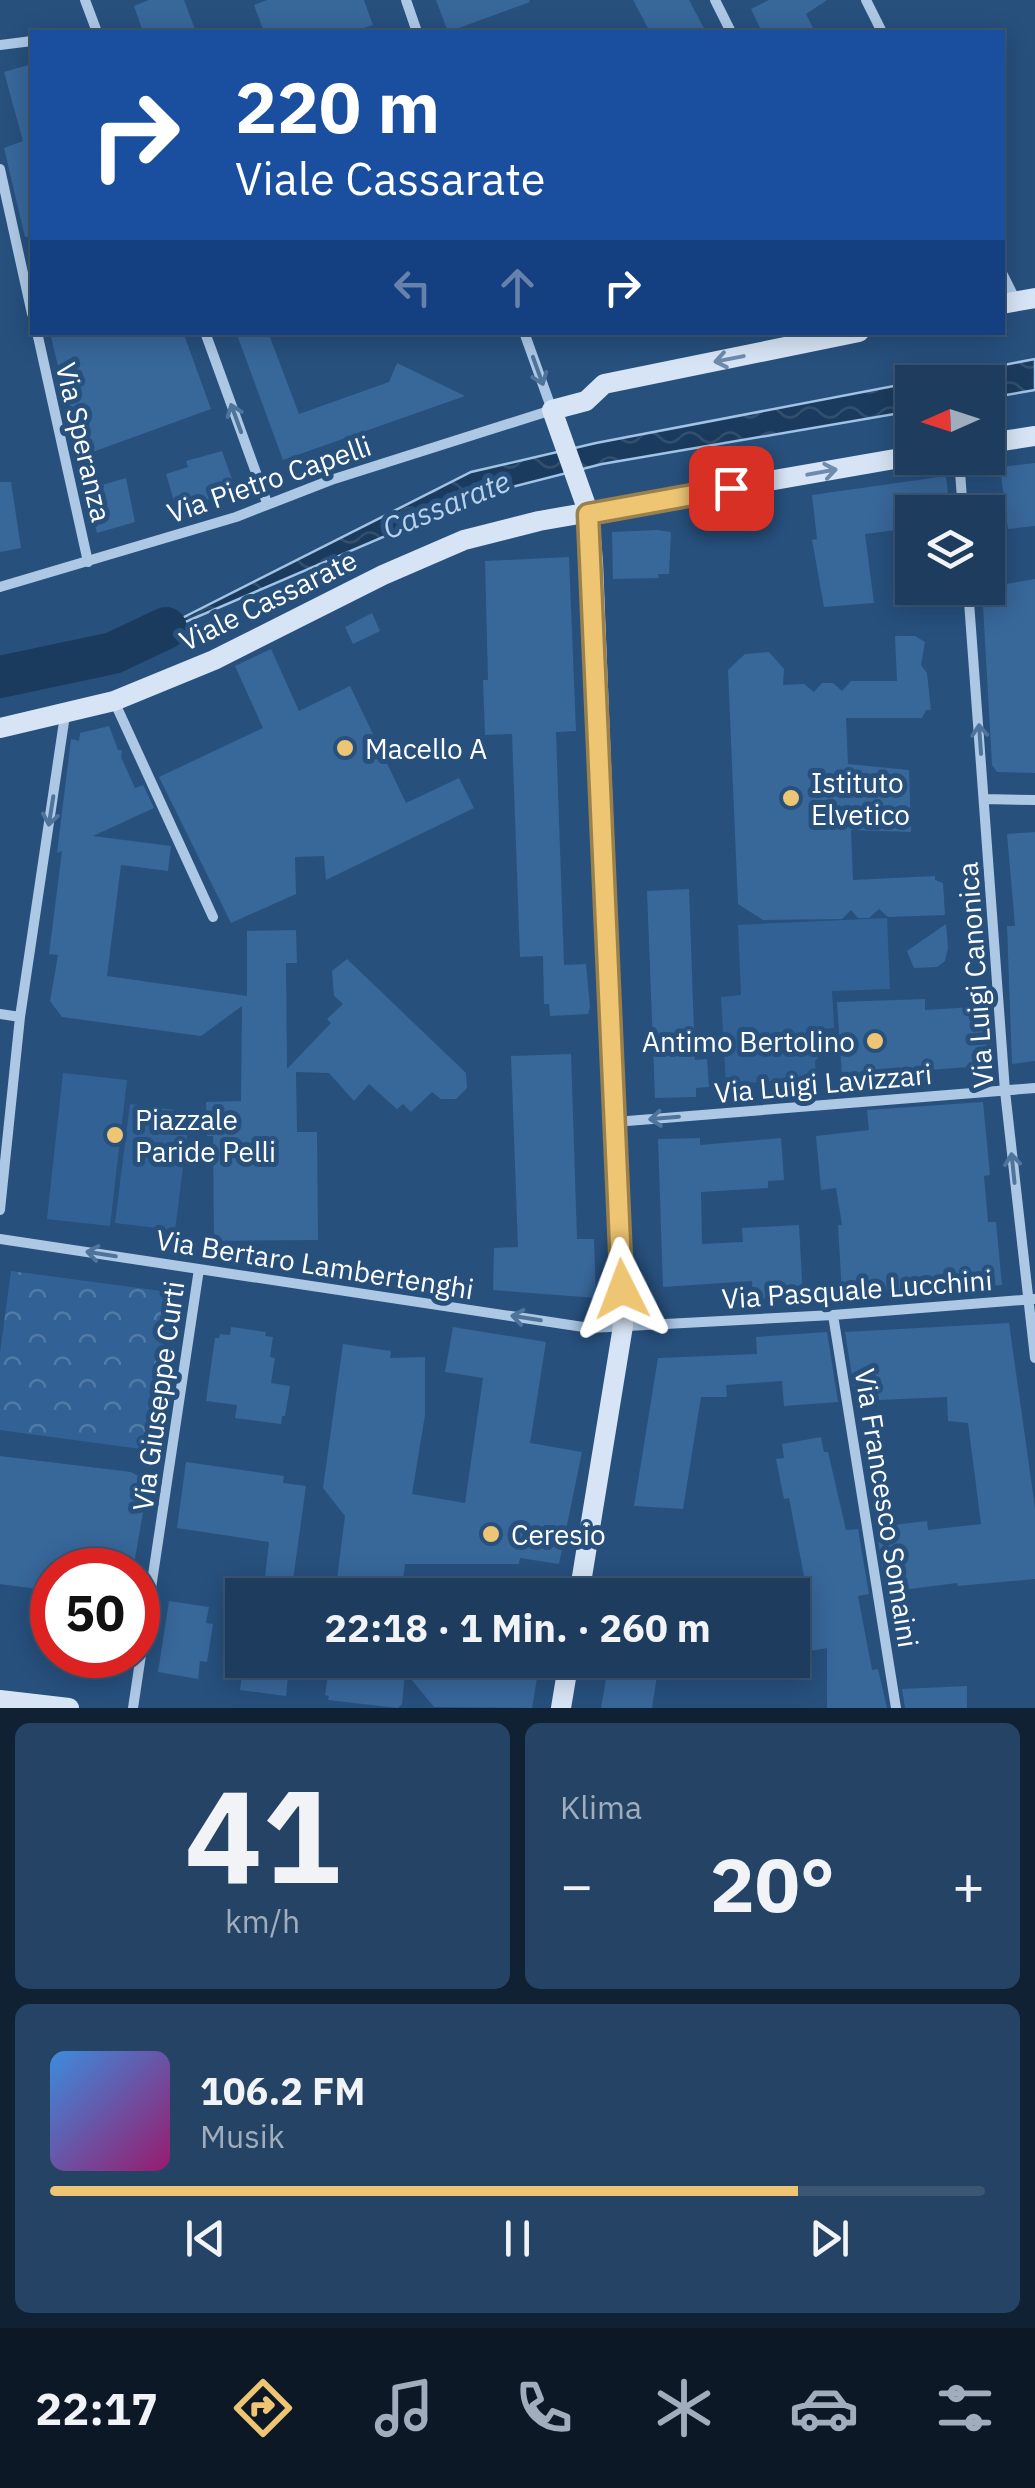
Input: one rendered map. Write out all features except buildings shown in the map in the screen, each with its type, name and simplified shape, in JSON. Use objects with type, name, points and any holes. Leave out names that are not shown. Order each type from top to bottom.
[{"type":"main road","points":[[582,1578],[623,1326],[588,514],[552,410],[586,401],[604,384],[844,335]]},
{"type":"main road","points":[[1005,441],[1035,436]]},
{"type":"main road","name":"Viale Cassarate","points":[[0,728],[114,701],[214,660],[436,550],[522,525],[895,459]]},
{"type":"main road","points":[[561,1708],[566,1678]]},
{"type":"main road","points":[[0,1700],[69,1708]]},
{"type":"street","points":[[85,0],[94,30]]},
{"type":"street","points":[[406,0],[416,30]]},
{"type":"street","points":[[715,0],[730,30]]},
{"type":"street","points":[[866,0],[881,30]]},
{"type":"street","points":[[0,46],[30,41]]},
{"type":"street","points":[[0,169],[30,305]]},
{"type":"street","points":[[1005,278],[1018,301]]},
{"type":"street","name":"Via Speranza","points":[[38,335],[88,562]]},
{"type":"street","points":[[206,335],[266,503]]},
{"type":"street","points":[[525,335],[552,410]]},
{"type":"street","name":"Via Pietro Capelli","points":[[0,587],[236,517],[266,503],[552,410]]},
{"type":"street","name":"Via Luigi Canonica","points":[[969,605],[1005,1091],[1035,1358]]},
{"type":"street","points":[[114,701],[213,917]]},
{"type":"street","points":[[0,1210],[20,1017],[65,715]]},
{"type":"street","points":[[984,799],[1035,800]]},
{"type":"street","points":[[0,1014],[20,1017]]},
{"type":"street","name":"Via Luigi Lavizzari","points":[[615,1122],[1035,1088]]},
{"type":"street","name":"Via Bertaro Lambertenghi","points":[[0,1239],[590,1328],[623,1326]]},
{"type":"street","name":"Via Giuseppe Curti","points":[[134,1708],[199,1269]]},
{"type":"street","name":"Via Pasquale Lucchini","points":[[623,1326],[1031,1299]]},
{"type":"street","name":"Via Francesco Somaini","points":[[833,1315],[896,1708]]},
{"type":"green space","points":[[887,918],[890,989],[832,991],[834,1028],[821,1029],[823,1051],[815,1061],[816,1077],[726,1085],[721,997],[741,995],[738,925]]},
{"type":"green space","points":[[63,1073],[127,1080],[110,1226],[47,1219]]},
{"type":"green space","points":[[130,1104],[190,1112],[175,1230],[115,1223]]},
{"type":"green space","points":[[11,1271],[176,1293],[156,1451],[0,1430],[0,1353]]},
{"type":"water","points":[[1035,359],[1035,390],[1005,395],[1004,365]]},
{"type":"water","points":[[895,386],[895,414],[602,464],[481,495],[113,653],[471,472],[596,443]]},
{"type":"waterway","name":"Cassarate","points":[[0,677],[113,653],[166,628]]},
{"type":"place","name":"Macello A","points":[[345,748]]},
{"type":"place","name":"Istituto Elvetico","points":[[791,798]]},
{"type":"place","name":"Antimo Bertolino","points":[[875,1041]]},
{"type":"place","name":"Piazzale Paride Pelli","points":[[115,1135]]},
{"type":"place","name":"Ceresio","points":[[491,1534]]},
{"type":"route","points":[[622,1289],[588,514],[731,488]]}]
